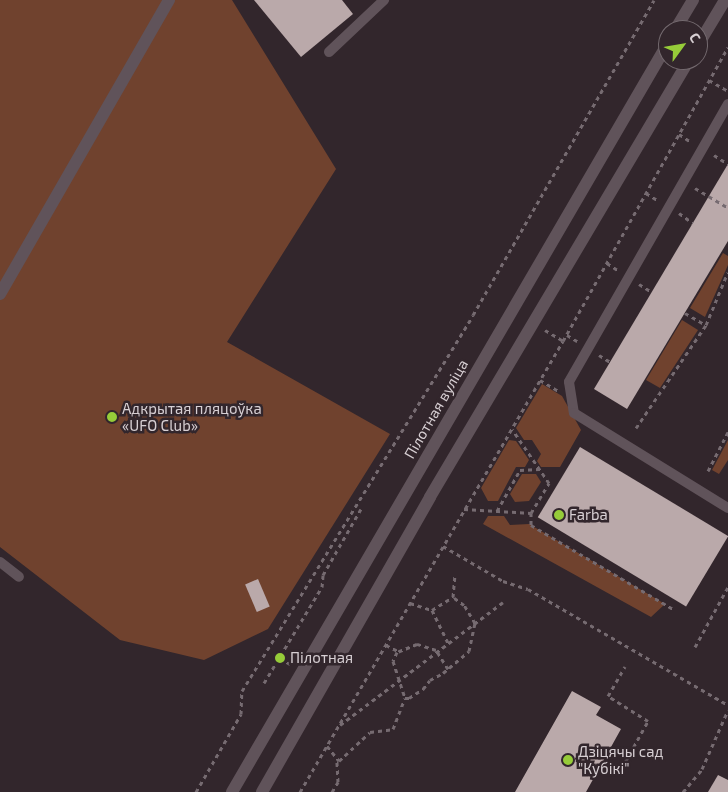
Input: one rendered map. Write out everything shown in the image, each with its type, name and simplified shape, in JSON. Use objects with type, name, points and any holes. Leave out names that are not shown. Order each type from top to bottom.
[{"type":"street","points":[[0,294],[169,0]]},
{"type":"street","points":[[682,20],[693,0]]},
{"type":"street","points":[[708,28],[725,0]]},
{"type":"street","name":"Пілотная вуліца","points":[[232,792],[658,60]]},
{"type":"street","points":[[262,792],[430,497],[683,70]]},
{"type":"street","points":[[410,485],[430,497]]},
{"type":"lane","points":[[329,52],[384,0]]},
{"type":"lane","points":[[728,104],[569,382],[574,413],[728,508]]},
{"type":"lane","points":[[0,562],[19,577]]},
{"type":"path","points":[[196,792],[241,714],[242,691],[473,315],[654,0]]},
{"type":"path","points":[[300,792],[563,341],[728,47]]},
{"type":"path","points":[[710,80],[728,91]]},
{"type":"path","points":[[693,187],[728,208]]},
{"type":"path","points":[[636,428],[706,325],[728,272]]},
{"type":"path","points":[[685,313],[706,325]]},
{"type":"path","points":[[534,324],[563,341]]},
{"type":"path","points":[[512,429],[549,482],[531,513],[531,525],[675,610]]},
{"type":"path","points":[[708,471],[728,432]]},
{"type":"path","points":[[497,511],[520,470],[540,469]]},
{"type":"path","points":[[264,684],[361,509]]},
{"type":"path","points":[[464,509],[531,513]]},
{"type":"path","points":[[443,546],[503,581],[528,589],[728,705]]},
{"type":"path","points":[[453,597],[455,575]]},
{"type":"path","points":[[695,647],[728,587]]},
{"type":"path","points":[[432,610],[453,597]]},
{"type":"path","points":[[405,698],[413,697],[469,651],[475,623],[464,605],[453,597]]},
{"type":"path","points":[[338,727],[503,602]]},
{"type":"path","points":[[410,603],[432,610],[448,643]]},
{"type":"path","points":[[337,761],[370,732],[393,729],[405,698],[402,678],[393,661],[398,651],[413,644],[437,652],[448,669]]},
{"type":"path","points":[[386,645],[398,651]]},
{"type":"path","points":[[618,775],[648,721],[608,696],[625,667]]},
{"type":"path","points":[[683,792],[702,769],[728,710]]},
{"type":"path","points":[[327,746],[337,761],[338,782],[332,792]]},
{"type":"shaded area","points":[[0,0],[232,0],[336,169],[227,342],[390,434],[268,629],[204,660],[120,640],[0,547]]},
{"type":"shaded area","points":[[723,253],[728,256],[728,265],[705,317],[690,308]]},
{"type":"shaded area","points":[[682,320],[698,330],[660,388],[646,380]]},
{"type":"shaded area","points":[[542,384],[562,396],[581,430],[560,467],[541,467],[537,461],[541,454],[532,440],[524,440],[516,428]]},
{"type":"shaded area","points":[[509,440],[516,441],[529,460],[525,467],[516,467],[498,501],[488,501],[481,488]]},
{"type":"shaded area","points":[[728,440],[728,460],[719,474],[712,470]]},
{"type":"shaded area","points":[[522,474],[536,474],[541,482],[529,501],[515,502],[510,494]]},
{"type":"shaded area","points":[[488,516],[504,516],[510,525],[529,524],[665,604],[651,617],[483,524]]},
{"type":"building","points":[[254,0],[342,0],[353,14],[301,57]]},
{"type":"building","points":[[728,164],[728,241],[627,409],[594,389]]},
{"type":"building","points":[[580,447],[728,536],[686,606],[538,517]]},
{"type":"building","points":[[258,579],[270,607],[257,612],[245,584]]},
{"type":"building","name":"Дзіцячы сад \"Кубікі\"","points":[[572,691],[601,707],[596,715],[621,729],[586,792],[515,792]]},
{"type":"building","points":[[718,775],[728,780],[728,792],[708,792]]},
{"type":"place","name":"Адкрытая пляцоўка «UFO Club»","points":[[112,417]]},
{"type":"place","name":"Farba","points":[[559,515]]},
{"type":"place","name":"Пілотная","points":[[280,658]]},
{"type":"place","name":"Дзіцячы сад \"Кубікі\"","points":[[568,760]]}]
